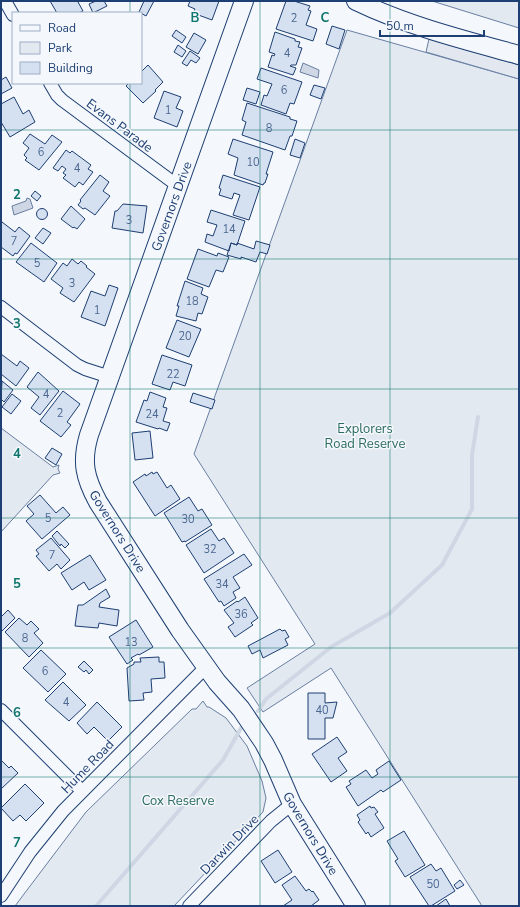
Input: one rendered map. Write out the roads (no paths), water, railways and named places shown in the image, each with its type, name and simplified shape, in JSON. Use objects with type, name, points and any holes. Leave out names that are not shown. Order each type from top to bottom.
[{"type":"main road","name":"Governors Drive","points":[[244,1],[86,446],[84,466],[88,483],[98,502],[176,624],[216,682],[241,709],[264,743],[292,804],[356,906]]},
{"type":"main road","points":[[356,1],[406,23],[519,55]]},
{"type":"street","points":[[5,1],[12,14]]},
{"type":"street","name":"Evans Parade","points":[[50,84],[56,95],[62,100],[178,186]]},
{"type":"street","points":[[1,307],[77,365],[110,377]]},
{"type":"street","name":"Hume Road","points":[[1,896],[39,841],[63,811],[206,667]]},
{"type":"street","points":[[1,710],[82,791]]},
{"type":"street","name":"Darwin Drive","points":[[189,906],[271,821],[292,804]]},
{"type":"waterway","points":[[258,711],[266,699],[331,647],[390,613],[442,565],[472,509],[472,455],[478,417]]},
{"type":"waterway","points":[[96,906],[223,760],[241,728]]},
{"type":"park label","name":"Explorers Road Reserve","points":[[365,436]]},
{"type":"park label","name":"Cox Reserve","points":[[178,800]]}]
